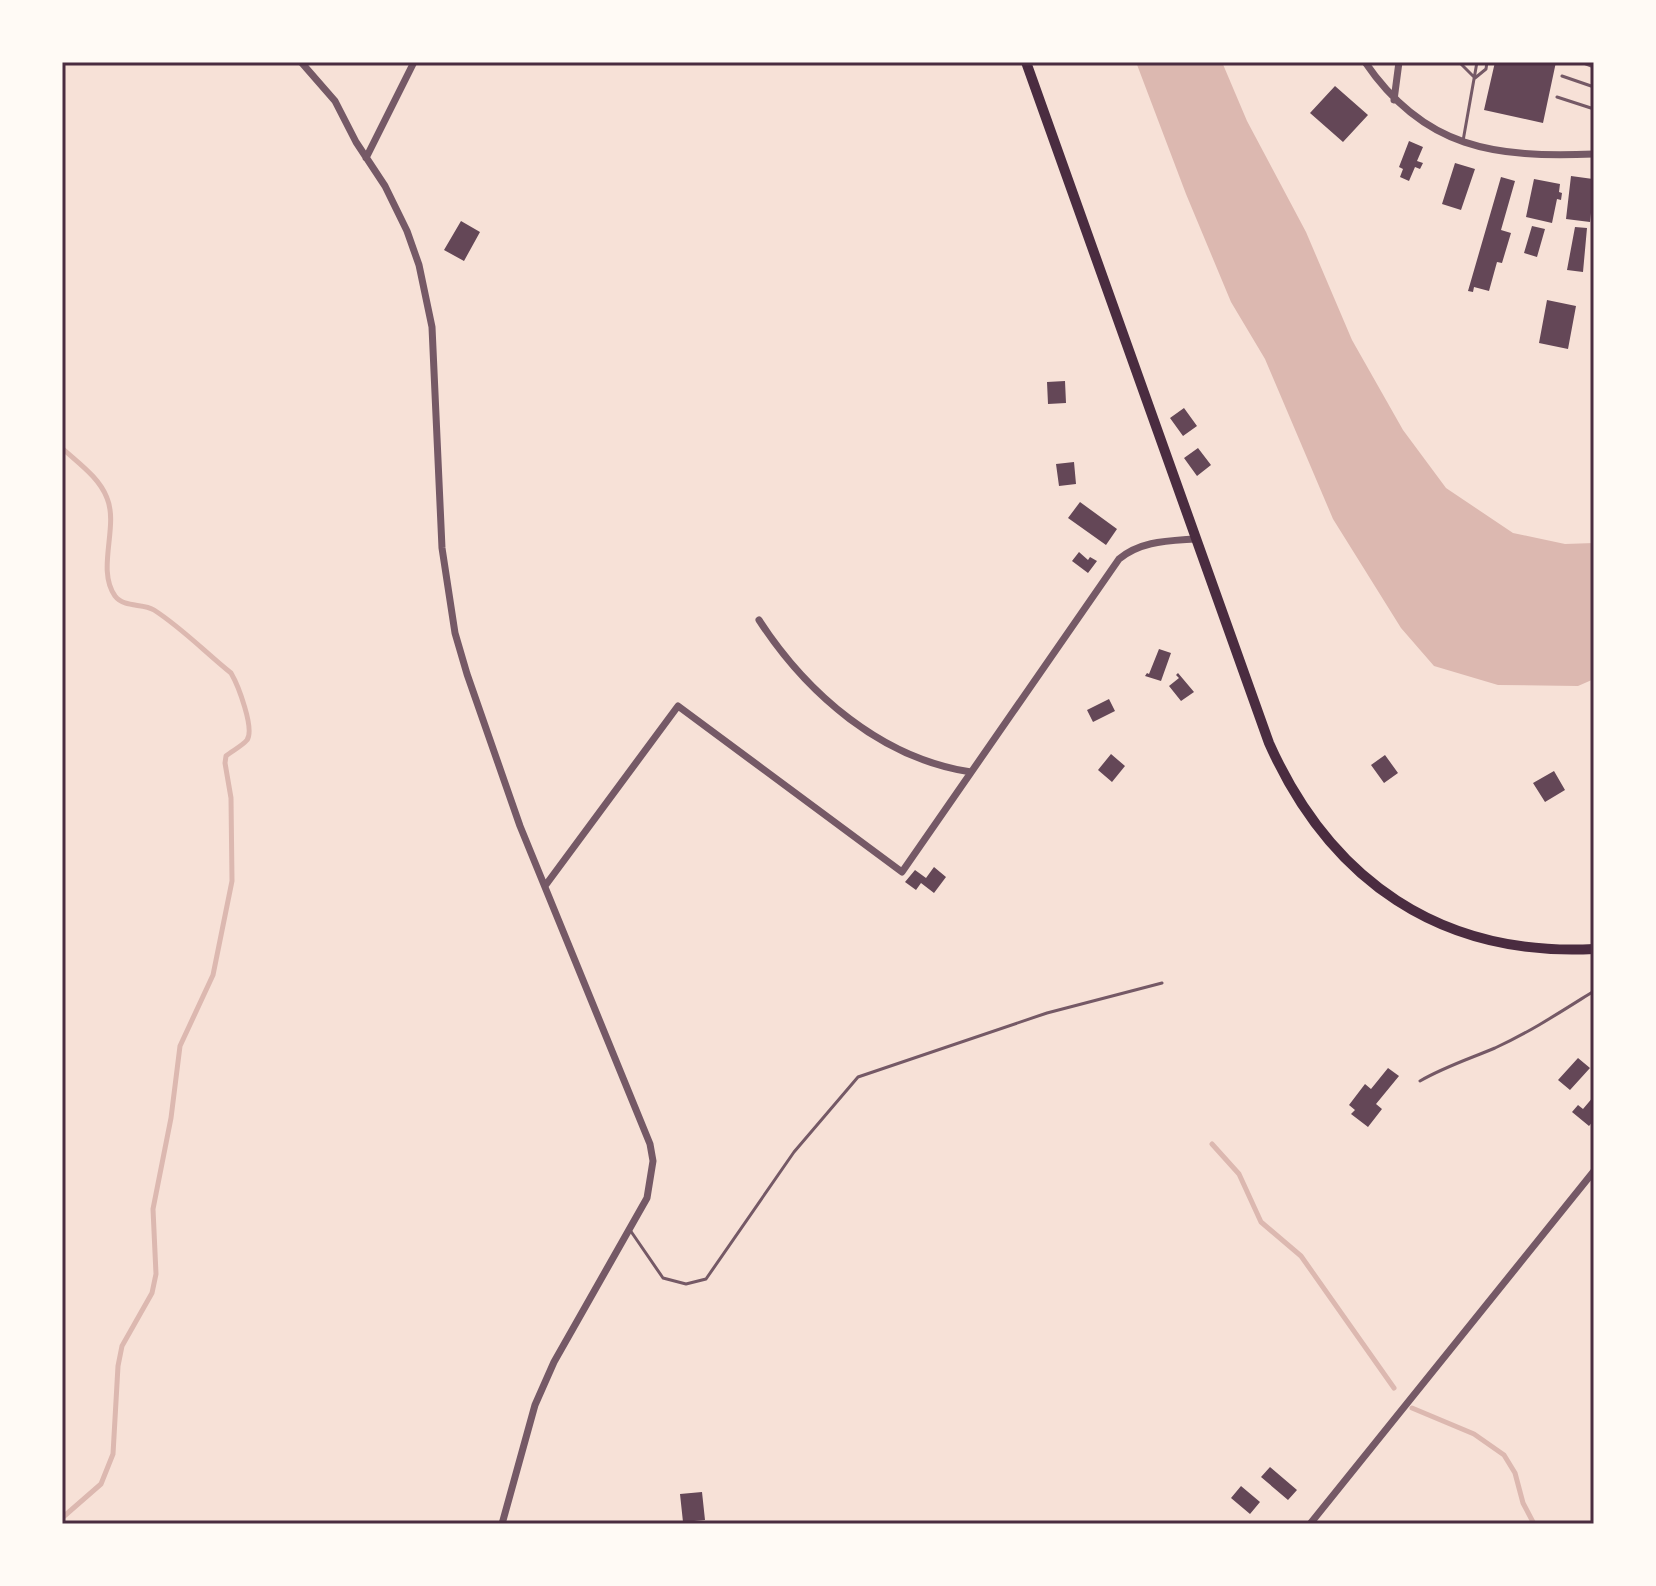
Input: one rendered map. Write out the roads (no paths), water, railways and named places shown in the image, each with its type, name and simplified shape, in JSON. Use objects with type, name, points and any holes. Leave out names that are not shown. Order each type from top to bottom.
[{"type":"main road","points":[[1026,62],[1269,743],[1298,801],[1337,852],[1389,896],[1451,929],[1514,946],[1594,949]]},
{"type":"street","points":[[301,62],[335,101],[407,231],[427,296],[432,327],[442,548],[455,633],[520,826],[650,1144],[653,1161],[647,1198],[554,1362],[535,1405],[502,1524]]},
{"type":"street","points":[[366,158],[414,62]]},
{"type":"street","points":[[1365,62],[1394,100],[1427,126],[1463,142],[1519,153],[1594,154]]},
{"type":"street","points":[[1394,100],[1399,62]]},
{"type":"street","points":[[545,886],[678,706],[902,872],[1119,559],[1131,549],[1146,543],[1194,539]]},
{"type":"street","points":[[759,620],[786,657],[851,722],[933,765],[971,772]]},
{"type":"street","points":[[1310,1524],[1594,1171]]},
{"type":"lane","points":[[1459,62],[1475,78]]},
{"type":"lane","points":[[1463,142],[1477,62]]},
{"type":"lane","points":[[1475,78],[1486,69],[1487,62]]},
{"type":"lane","points":[[1581,62],[1594,67]]},
{"type":"lane","points":[[1562,76],[1594,87]]},
{"type":"lane","points":[[1557,97],[1594,109]]},
{"type":"lane","points":[[630,1230],[663,1278],[686,1284],[706,1279],[794,1152],[858,1077],[1047,1013],[1162,983]]},
{"type":"lane","points":[[1420,1081],[1446,1066],[1495,1047],[1538,1025],[1594,991]]},
{"type":"waterway","points":[[62,223],[62,252]]},
{"type":"waterway","points":[[62,448],[93,477],[107,498],[111,522],[107,573],[115,596],[123,602],[154,610],[231,673],[245,707],[249,727],[247,740],[226,756],[231,798],[232,881],[213,975],[180,1046],[171,1118],[153,1209],[156,1274],[152,1293],[122,1346],[113,1454],[101,1484],[62,1518]]},
{"type":"waterway","points":[[1212,1144],[1239,1174],[1261,1222],[1301,1256],[1394,1388]]},
{"type":"waterway","points":[[1412,1408],[1474,1434],[1504,1455],[1515,1473],[1523,1503],[1534,1524]]}]
